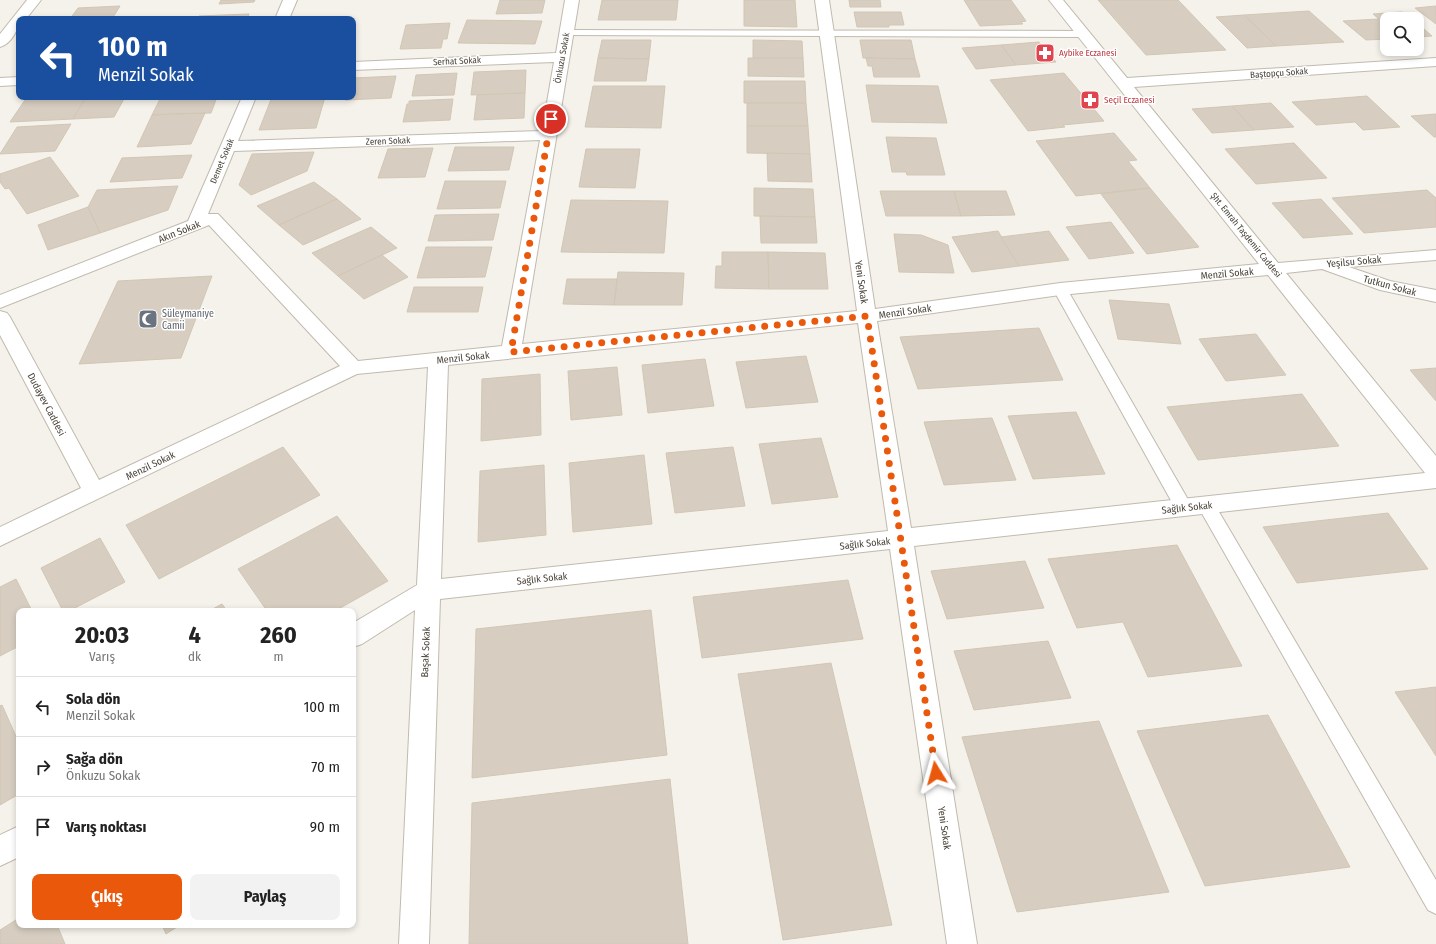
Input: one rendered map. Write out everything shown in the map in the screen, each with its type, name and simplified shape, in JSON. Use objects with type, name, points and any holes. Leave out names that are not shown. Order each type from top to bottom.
[{"type":"street","points":[[21,16],[34,0]]},
{"type":"street","points":[[283,16],[290,0]]},
{"type":"street","name":"Önkuzu Sokak","points":[[511,352],[572,0]]},
{"type":"street","name":"Yeni Sokak","points":[[822,0],[867,316],[902,539],[962,944]]},
{"type":"street","name":"Şht. Emrah Taşdemir Caddesi","points":[[1056,0],[1436,471]]},
{"type":"street","points":[[0,43],[16,23]]},
{"type":"street","name":"Serhat Sokak","points":[[356,66],[562,57]]},
{"type":"street","name":"Baştopçu Sokak","points":[[1123,83],[1434,64]]},
{"type":"street","points":[[0,82],[16,81]]},
{"type":"street","name":"Demet Sokak","points":[[196,225],[248,100]]},
{"type":"street","name":"Zeren Sokak","points":[[229,146],[548,135]]},
{"type":"street","name":"Akın Sokak","points":[[0,302],[212,218],[353,368]]},
{"type":"street","name":"Yeşilsu Sokak","points":[[1273,268],[1436,255]]},
{"type":"street","name":"Tutkun Sokak","points":[[1321,264],[1387,286],[1436,296]]},
{"type":"street","name":"Menzil Sokak","points":[[0,537],[353,368],[867,316],[1060,289],[1273,268]]},
{"type":"street","name":"Dudayev Caddesi","points":[[0,317],[94,492]]},
{"type":"street","name":"Başak Sokak","points":[[414,944],[438,359]]},
{"type":"street","name":"Sağlık Sokak","points":[[356,634],[428,590],[1436,480]]},
{"type":"street","points":[[0,852],[16,842]]},
{"type":"lane","points":[[566,33],[1083,34]]},
{"type":"lane","points":[[1060,289],[1195,506],[1436,902]]},
{"type":"building","points":[[221,0],[255,0],[254,2],[219,4]]},
{"type":"building","points":[[500,0],[545,0],[542,13],[496,14]]},
{"type":"building","points":[[602,0],[678,0],[676,20],[598,20]]},
{"type":"building","points":[[744,0],[795,0],[797,27],[744,26]]},
{"type":"building","points":[[849,0],[880,0],[881,7],[850,7]]},
{"type":"building","points":[[964,0],[1011,0],[1026,21],[1021,22],[1023,24],[980,26]]},
{"type":"building","points":[[1098,0],[1178,0],[1226,50],[1146,55]]},
{"type":"building","points":[[120,6],[114,16],[72,16],[78,8]]},
{"type":"building","points":[[1436,6],[1436,24],[1424,15],[1424,12],[1420,12],[1415,8]]},
{"type":"building","points":[[1309,11],[1344,42],[1276,46],[1244,15]]},
{"type":"building","points":[[854,12],[901,12],[904,25],[889,25],[889,27],[857,27]]},
{"type":"building","points":[[249,14],[248,16],[199,16]]},
{"type":"building","points":[[1373,14],[1380,14],[1380,39],[1366,40],[1343,21],[1379,19]]},
{"type":"building","points":[[1244,15],[1276,46],[1247,48],[1216,17]]},
{"type":"building","points":[[467,20],[542,21],[535,44],[458,43]]},
{"type":"building","points":[[450,23],[447,39],[443,39],[441,48],[400,49],[406,25]]},
{"type":"building","points":[[1424,29],[1432,36],[1424,37]]},
{"type":"building","points":[[602,40],[651,40],[649,59],[598,58]]},
{"type":"building","points":[[753,40],[802,41],[803,58],[753,58]]},
{"type":"building","points":[[860,40],[911,40],[915,59],[863,58]]},
{"type":"building","points":[[1039,42],[1056,62],[1016,65],[1001,45]]},
{"type":"building","points":[[1001,45],[1016,65],[976,69],[962,48]]},
{"type":"building","points":[[598,58],[649,59],[646,81],[594,81]]},
{"type":"building","points":[[748,58],[803,58],[804,77],[748,76]]},
{"type":"building","points":[[866,58],[915,59],[920,77],[874,77],[872,66],[868,66]]},
{"type":"building","points":[[526,70],[525,93],[471,95],[474,72]]},
{"type":"building","points":[[457,73],[454,95],[412,96],[416,75]]},
{"type":"building","points":[[1064,73],[1104,121],[1063,125],[1065,127],[1028,131],[990,80]]},
{"type":"building","points":[[396,76],[391,98],[356,100],[356,78]]},
{"type":"building","points":[[744,81],[805,81],[806,103],[744,103]]},
{"type":"building","points":[[866,85],[938,86],[947,123],[872,122]]},
{"type":"building","points":[[593,86],[665,86],[661,128],[585,127]]},
{"type":"building","points":[[525,93],[524,118],[474,120],[477,95]]},
{"type":"building","points":[[1367,96],[1400,127],[1363,130],[1355,122],[1316,125],[1292,102]]},
{"type":"building","points":[[453,99],[450,120],[403,122],[409,101]]},
{"type":"building","points":[[25,100],[84,100],[73,119],[10,122]]},
{"type":"building","points":[[84,100],[123,100],[114,117],[73,119]]},
{"type":"building","points":[[160,100],[216,100],[211,113],[152,115]]},
{"type":"building","points":[[271,100],[324,100],[316,128],[259,130]]},
{"type":"building","points":[[747,103],[806,103],[808,126],[747,126]]},
{"type":"building","points":[[1271,103],[1294,127],[1254,130],[1232,106]]},
{"type":"building","points":[[1232,106],[1254,130],[1212,133],[1192,109]]},
{"type":"building","points":[[205,113],[191,144],[137,147],[152,115]]},
{"type":"building","points":[[1436,114],[1436,137],[1434,137],[1411,116]]},
{"type":"building","points":[[71,124],[55,151],[0,154],[17,127]]},
{"type":"building","points":[[747,126],[808,126],[810,154],[747,153]]},
{"type":"building","points":[[1114,133],[1137,160],[1128,161],[1150,188],[1076,196],[1036,141]]},
{"type":"building","points":[[886,137],[936,138],[945,175],[907,175],[906,172],[892,172]]},
{"type":"building","points":[[1294,143],[1327,178],[1256,184],[1225,149]]},
{"type":"building","points":[[455,147],[514,147],[509,170],[448,171]]},
{"type":"building","points":[[433,148],[425,177],[378,178],[388,149]]},
{"type":"building","points":[[586,149],[640,149],[635,188],[579,187]]},
{"type":"building","points":[[314,152],[307,171],[251,195],[239,185],[252,154]]},
{"type":"building","points":[[767,153],[810,154],[812,182],[768,181]]},
{"type":"building","points":[[192,155],[182,178],[110,182],[122,158]]},
{"type":"building","points":[[50,157],[79,196],[27,214],[9,188],[5,189],[0,182],[0,174]]},
{"type":"building","points":[[445,181],[506,181],[500,208],[437,209]]},
{"type":"building","points":[[314,182],[337,199],[279,225],[257,206]]},
{"type":"building","points":[[178,186],[168,210],[100,233],[88,207],[97,190]]},
{"type":"building","points":[[754,188],[813,189],[815,217],[754,216]]},
{"type":"building","points":[[1150,188],[1199,247],[1147,254],[1101,194]]},
{"type":"building","points":[[1427,190],[1436,198],[1436,227],[1364,233],[1332,198]]},
{"type":"building","points":[[880,191],[954,191],[961,216],[886,216]]},
{"type":"building","points":[[954,191],[1006,191],[1015,215],[961,216]]},
{"type":"building","points":[[337,199],[361,219],[303,245],[279,225]]},
{"type":"building","points":[[1321,199],[1353,234],[1303,238],[1272,203]]},
{"type":"building","points":[[571,200],[668,201],[664,253],[561,252]]},
{"type":"building","points":[[88,207],[100,233],[48,250],[38,225]]},
{"type":"building","points":[[499,214],[493,240],[428,241],[435,215]]},
{"type":"building","points":[[760,216],[815,217],[817,243],[761,243]]},
{"type":"building","points":[[1111,222],[1134,253],[1089,259],[1066,227]]},
{"type":"building","points":[[371,227],[397,248],[338,276],[312,253]]},
{"type":"building","points":[[998,231],[1019,266],[972,272],[952,237]]},
{"type":"building","points":[[1049,231],[1069,260],[1019,266],[1001,237]]},
{"type":"building","points":[[894,234],[921,235],[948,245],[954,273],[899,272]]},
{"type":"building","points":[[426,247],[492,247],[485,277],[417,278]]},
{"type":"building","points":[[722,252],[768,252],[769,289],[715,288],[716,266],[722,266]]},
{"type":"building","points":[[768,252],[825,253],[828,289],[769,289]]},
{"type":"building","points":[[382,255],[408,277],[364,299],[338,276]]},
{"type":"building","points":[[618,272],[684,273],[682,305],[614,305]]},
{"type":"building","name":"Süleymaniye Camii","points":[[212,276],[181,358],[79,364],[118,281]]},
{"type":"building","points":[[567,279],[617,279],[614,305],[563,304]]},
{"type":"building","points":[[414,287],[483,287],[478,312],[407,312]]},
{"type":"building","points":[[1109,300],[1169,304],[1181,344],[1118,339]]},
{"type":"building","points":[[1039,328],[1063,380],[918,389],[900,337]]},
{"type":"building","points":[[1256,334],[1286,375],[1226,381],[1199,339]]},
{"type":"building","points":[[806,356],[818,402],[746,408],[736,362]]},
{"type":"building","points":[[705,359],[714,406],[648,413],[642,365]]},
{"type":"building","points":[[617,367],[622,415],[571,420],[568,371]]},
{"type":"building","points":[[1436,368],[1436,401],[1410,370]]},
{"type":"building","points":[[540,374],[541,435],[481,441],[482,379]]},
{"type":"building","points":[[1302,394],[1339,446],[1198,460],[1167,407]]},
{"type":"building","points":[[1076,412],[1105,474],[1033,479],[1008,416]]},
{"type":"building","points":[[992,418],[1016,480],[944,485],[924,422]]},
{"type":"building","points":[[821,438],[838,497],[772,504],[759,444]]},
{"type":"building","points":[[283,447],[320,495],[159,579],[126,525]]},
{"type":"building","points":[[733,447],[745,506],[675,513],[666,453]]},
{"type":"building","points":[[644,455],[652,524],[573,532],[569,463]]},
{"type":"building","points":[[544,465],[546,535],[478,542],[480,471]]},
{"type":"building","points":[[1388,513],[1428,569],[1297,583],[1263,527]]},
{"type":"building","points":[[337,516],[388,581],[340,608],[265,608],[238,569]]},
{"type":"building","points":[[100,538],[125,582],[75,608],[61,608],[41,568]]},
{"type":"building","points":[[1177,545],[1242,666],[1148,677],[1123,622],[1077,628],[1048,559]]},
{"type":"building","points":[[1025,561],[1044,608],[947,619],[931,571]]},
{"type":"building","points":[[16,579],[30,608],[16,608],[16,648],[0,656],[0,587]]},
{"type":"building","points":[[848,580],[863,639],[702,658],[693,597]]},
{"type":"building","points":[[222,604],[225,608],[215,608]]},
{"type":"building","points":[[651,610],[667,755],[472,778],[476,629]]},
{"type":"building","points":[[1048,641],[1071,698],[974,710],[954,651]]},
{"type":"building","points":[[831,663],[892,925],[783,940],[738,674]]},
{"type":"building","points":[[1436,687],[1436,756],[1395,692]]},
{"type":"building","points":[[2,705],[16,736],[16,796],[0,805],[0,706]]},
{"type":"building","points":[[1268,715],[1350,867],[1205,886],[1137,731]]},
{"type":"building","points":[[1099,721],[1169,892],[1017,912],[962,737]]},
{"type":"building","points":[[670,779],[688,944],[469,944],[472,803]]},
{"type":"building","points":[[16,920],[16,928],[58,928],[65,944],[0,944],[0,930]]},
{"type":"building","points":[[163,928],[175,928],[166,934]]},
{"type":"place","name":"Aybike Eczanesi","points":[[1045,53]]},
{"type":"place","name":"Seçil Eczanesi","points":[[1090,100]]},
{"type":"place","name":"Süleymaniye Camii","points":[[148,319]]},
{"type":"route","points":[[551,119],[511,352],[867,316],[902,539],[936,773]]}]
